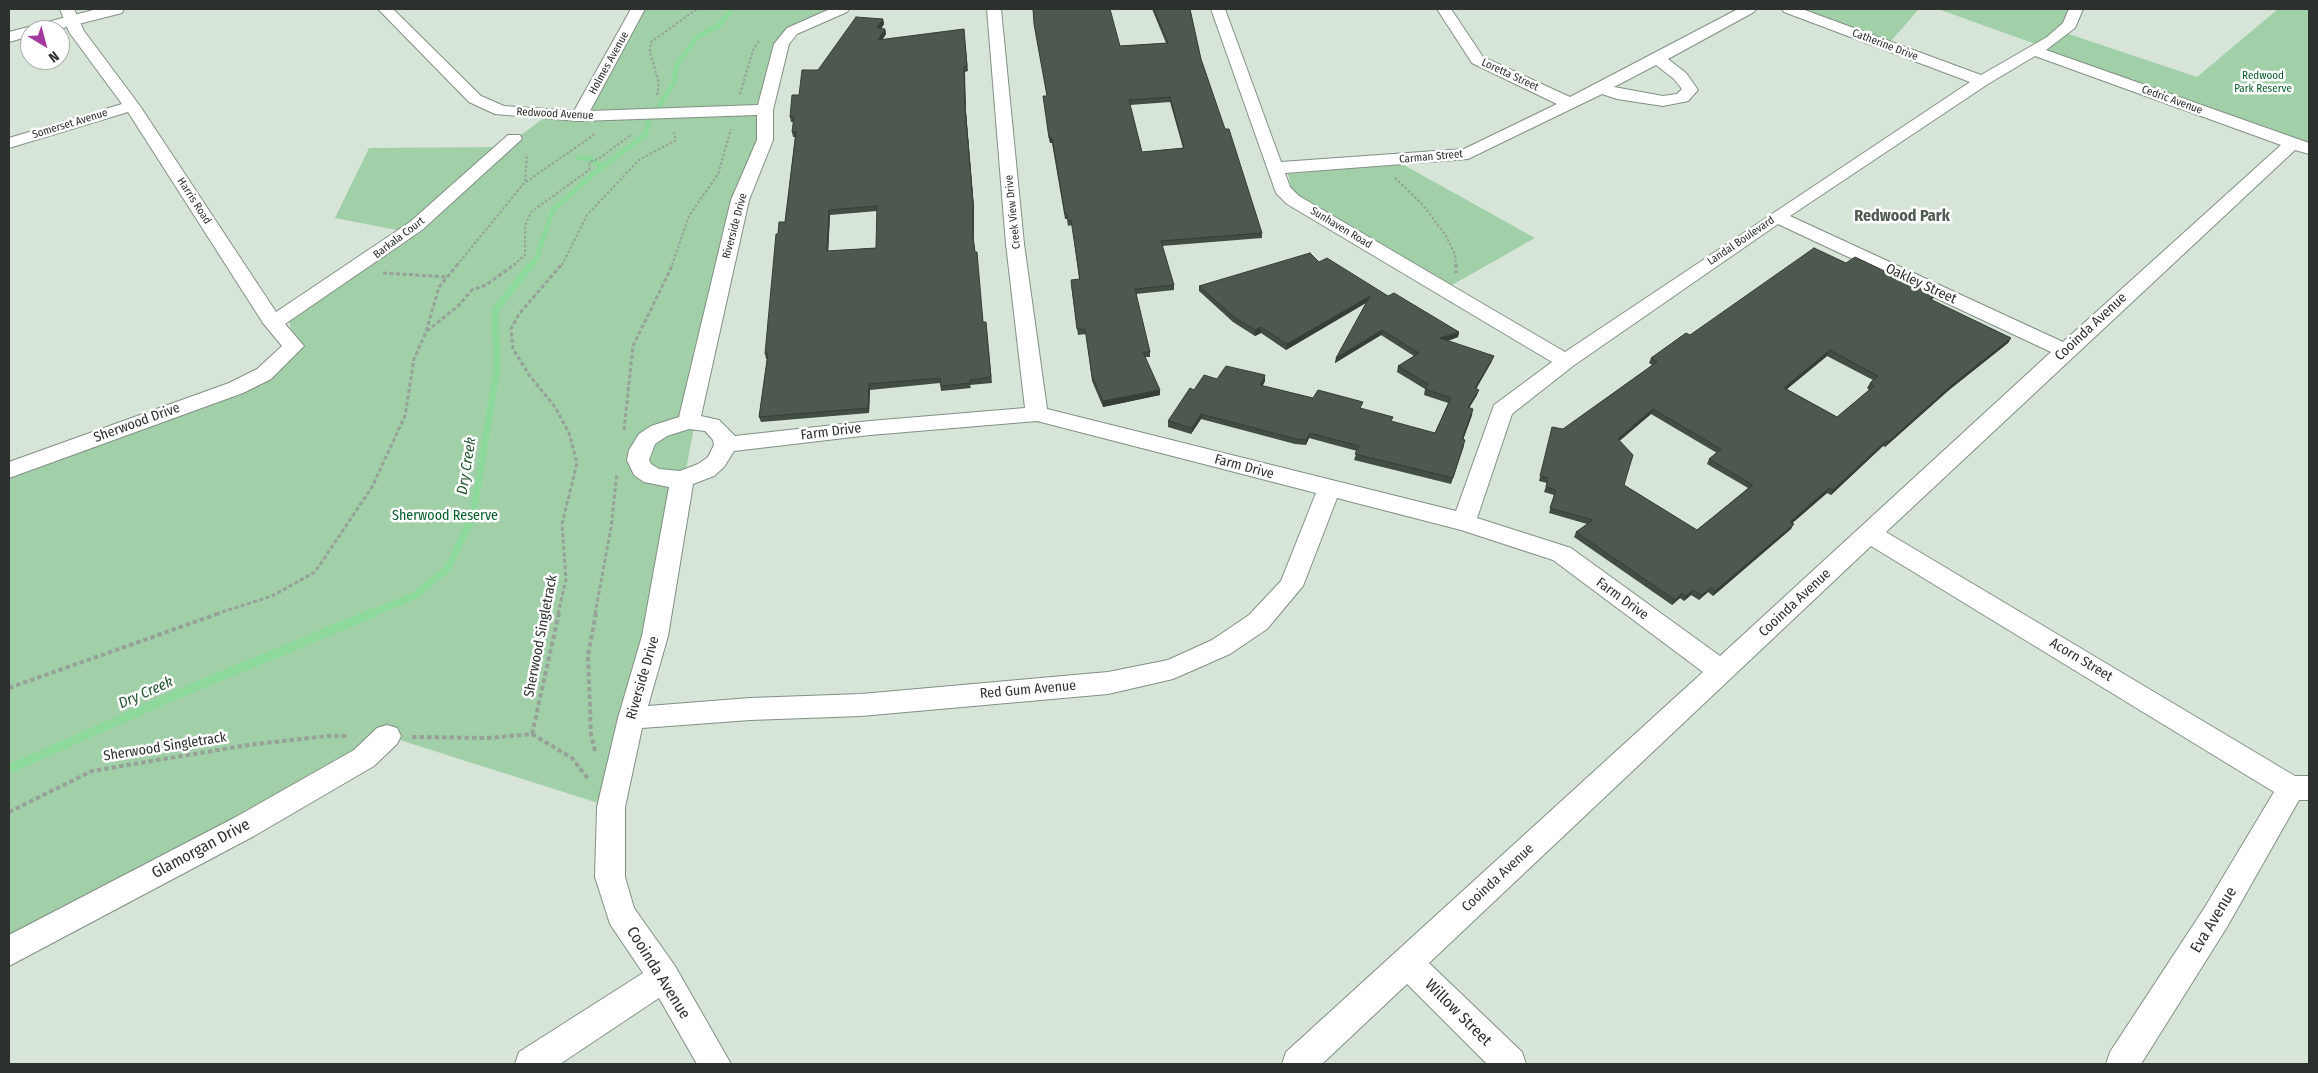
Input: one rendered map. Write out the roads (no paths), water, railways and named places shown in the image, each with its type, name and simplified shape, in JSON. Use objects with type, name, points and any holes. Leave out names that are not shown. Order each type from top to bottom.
[{"type":"main road","points":[[57,20],[69,15],[116,9]]},
{"type":"street","name":"Redwood Avenue","points":[[385,9],[475,99],[501,111],[579,116],[765,110]]},
{"type":"street","name":"Holmes Avenue","points":[[579,116],[638,9]]},
{"type":"street","name":"Riverside Drive","points":[[689,422],[740,200],[765,140],[765,110],[782,44],[792,30],[842,9]]},
{"type":"street","name":"Creek View Drive","points":[[994,9],[1015,244],[1038,414]]},
{"type":"street","name":"Sunhaven Road","points":[[1218,9],[1282,189],[1294,200],[1566,361]]},
{"type":"street","name":"Loretta Street","points":[[1444,9],[1478,60],[1571,104]]},
{"type":"street","name":"Carman Street","points":[[1276,168],[1379,162],[1468,154],[1571,104],[1750,9]]},
{"type":"street","name":"Catherine Drive","points":[[1789,9],[1982,81]]},
{"type":"street","name":"Landal Boulevard","points":[[1464,522],[1502,410],[1566,361],[1777,217],[1982,81],[2035,51],[2070,25],[2074,10]]},
{"type":"street","name":"Harris Road","points":[[69,15],[132,106],[273,323],[294,346],[264,374]]},
{"type":"street","name":"Cedric Avenue","points":[[2035,51],[2301,146]]},
{"type":"street","points":[[1601,88],[1616,94],[1663,101],[1682,98],[1690,90],[1680,76],[1668,65],[1657,59]]},
{"type":"street","name":"Somerset Avenue","points":[[9,143],[132,106]]},
{"type":"street","name":"Barkala Court","points":[[273,323],[416,226],[514,139]]},
{"type":"street","name":"Cooinda Avenue","points":[[1298,1064],[2065,351],[2301,146]]},
{"type":"street","name":"Oakley Street","points":[[1777,217],[2065,351]]},
{"type":"street","name":"Sherwood Drive","points":[[9,470],[236,388],[264,374]]},
{"type":"street","name":"Farm Drive","points":[[725,445],[870,428],[1038,414],[1464,522],[1562,554],[1722,671]]},
{"type":"street","points":[[689,422],[711,426],[719,430],[724,438],[725,445],[716,462],[695,475],[682,478],[666,479],[652,476],[642,469],[638,460],[640,450],[647,439],[659,431],[689,422]]},
{"type":"street","name":"Riverside Drive","points":[[610,877],[611,807],[631,718],[655,636],[682,478]]},
{"type":"street","name":"Red Gum Avenue","points":[[631,718],[901,702],[1108,683],[1173,670],[1221,647],[1258,622],[1291,586],[1329,489]]},
{"type":"street","name":"Acorn Street","points":[[1869,534],[2300,788]]},
{"type":"street","name":"Glamorgan Drive","points":[[9,951],[244,827],[364,758],[387,736]]},
{"type":"street","name":"Eva Avenue","points":[[2122,1064],[2300,788]]},
{"type":"street","name":"Cooinda Avenue","points":[[610,877],[621,914],[664,977],[687,1020],[715,1064]]},
{"type":"street","name":"Willow Street","points":[[1407,963],[1510,1064]]},
{"type":"street","points":[[531,1064],[664,977]]},
{"type":"waterway","name":"Dry Creek","points":[[659,107],[674,82],[677,64],[697,37],[718,26],[732,9]]},
{"type":"waterway","name":"Dry Creek","points":[[603,167],[645,135],[649,120]]},
{"type":"waterway","points":[[579,158],[588,158],[603,167]]},
{"type":"waterway","name":"Dry Creek","points":[[531,265],[536,259],[553,210],[603,167]]},
{"type":"waterway","name":"Dry Creek","points":[[370,614],[414,596],[448,568],[473,516],[497,367],[495,310],[532,264]]},
{"type":"waterway","name":"Dry Creek","points":[[9,769],[178,694],[373,613]]},
{"type":"district","name":"Redwood Park","points":[[1902,217]]},
{"type":"park label","name":"Redwood Park Reserve","points":[[2263,82]]},
{"type":"park label","name":"Sherwood Reserve","points":[[445,516]]}]
